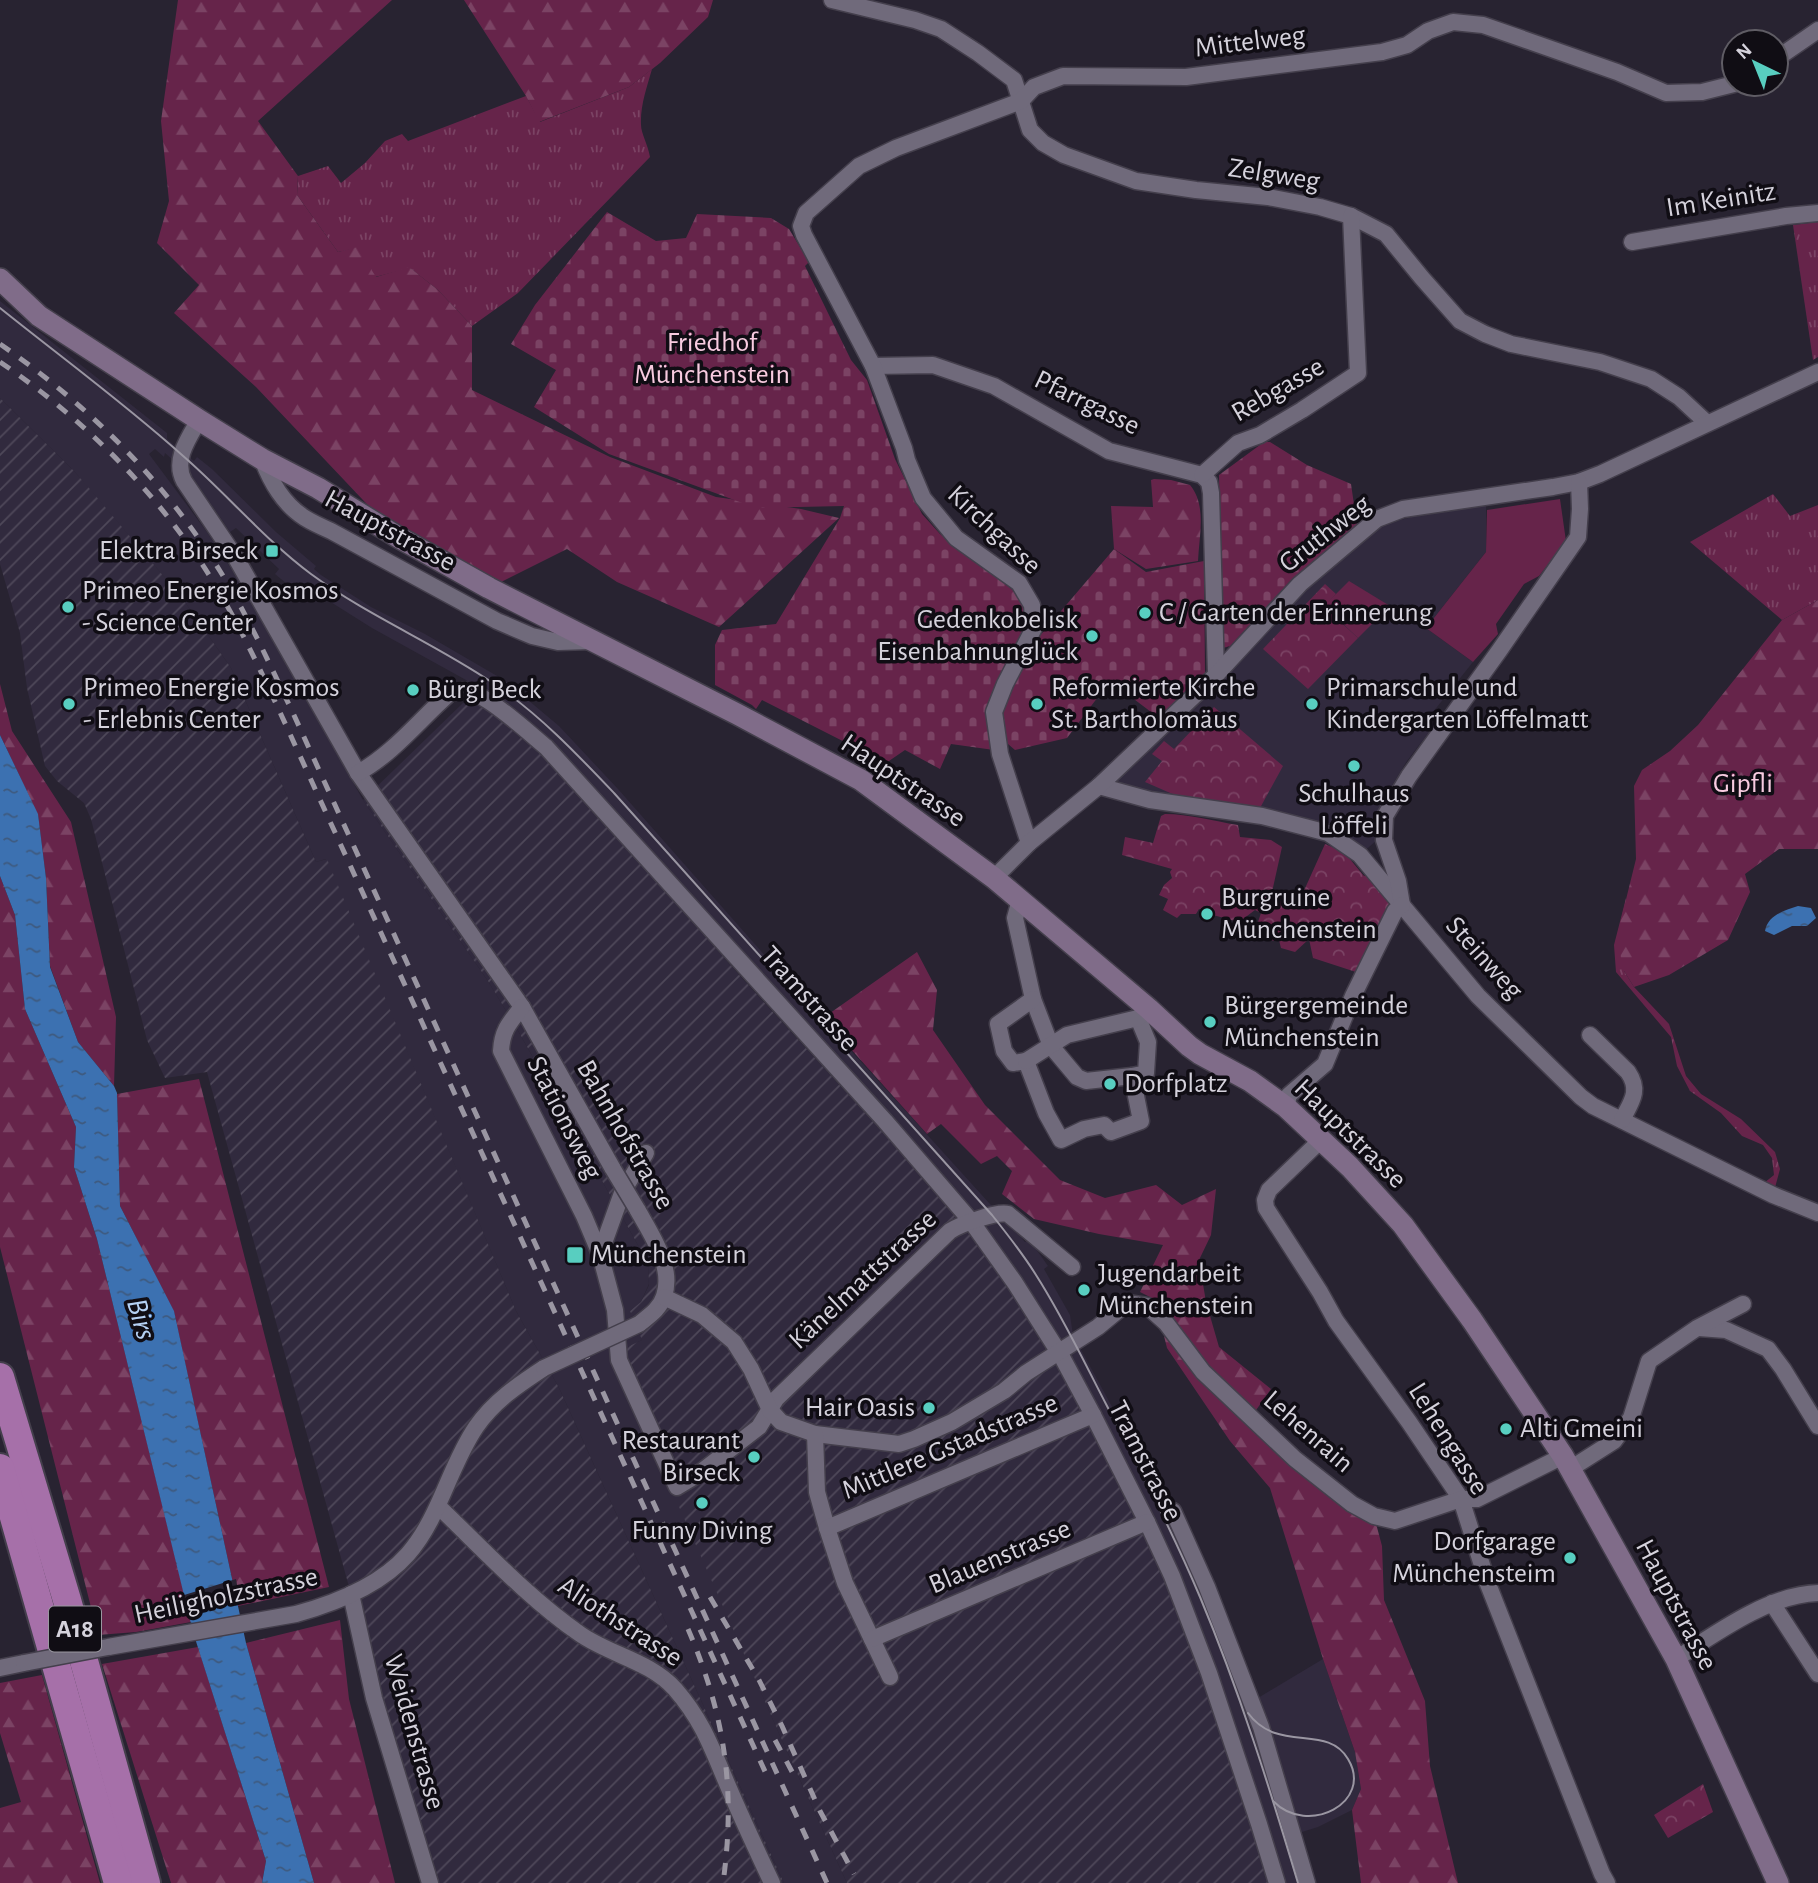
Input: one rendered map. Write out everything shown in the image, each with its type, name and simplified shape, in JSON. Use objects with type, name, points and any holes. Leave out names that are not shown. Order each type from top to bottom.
[{"type":"highway","name":"A18","points":[[0,1377],[146,1883]]},
{"type":"highway","name":"A18","points":[[0,1468],[117,1883]]},
{"type":"main road","name":"Hauptstrasse","points":[[0,279],[39,316],[262,459],[318,488],[489,588],[595,640],[861,780],[994,878],[1143,1013],[1200,1054],[1250,1081],[1286,1107],[1371,1189],[1403,1225],[1425,1253],[1567,1462],[1676,1659],[1778,1883]]},
{"type":"street","name":"Zelgweg","points":[[832,0],[941,29],[978,53],[1014,80],[1030,130],[1043,143],[1064,155],[1136,181],[1268,197],[1351,216],[1386,234],[1460,321],[1511,344],[1600,362],[1651,379],[1679,397],[1707,423]]},
{"type":"street","name":"Mittelweg","points":[[801,226],[806,213],[859,166],[896,148],[1021,101],[1034,87],[1063,76],[1186,77],[1382,52],[1407,44],[1453,22],[1483,25],[1617,72],[1666,93],[1702,92],[1720,88]]},
{"type":"street","points":[[1790,49],[1818,30]]},
{"type":"street","name":"Im Keinitz","points":[[1632,242],[1818,213]]},
{"type":"street","name":"Rebgasse","points":[[1202,475],[1238,443],[1260,435],[1358,373],[1351,216]]},
{"type":"street","name":"Kirchgasse","points":[[801,226],[873,366],[904,447],[906,460],[923,498],[956,538],[1019,583],[1032,605],[1034,628],[1005,684],[994,712],[1000,754],[1029,843]]},
{"type":"street","name":"Pfarrgasse","points":[[873,366],[933,365],[994,386],[1109,451],[1202,475]]},
{"type":"street","name":"Gruthweg","points":[[994,878],[1029,843],[1099,786],[1216,675],[1300,584],[1377,519],[1403,509],[1579,482],[1818,372]]},
{"type":"street","points":[[199,420],[182,454],[181,476],[236,558],[358,773]]},
{"type":"street","name":"Hauptstrasse","points":[[262,459],[271,483],[304,518],[497,621],[532,636],[558,642],[595,640]]},
{"type":"street","points":[[1202,475],[1209,482],[1212,493],[1216,675]]},
{"type":"street","points":[[1286,1107],[1289,1095],[1325,1064],[1353,996],[1395,911],[1402,905],[1398,881],[1384,840],[1385,816],[1409,776],[1578,537],[1579,482]]},
{"type":"street","name":"Tramstrasse","points":[[358,773],[391,750],[450,693],[470,691],[502,712],[546,747],[885,1121],[971,1221],[1058,1351],[1093,1415],[1172,1576],[1209,1673],[1276,1883]]},
{"type":"street","name":"Bahnhofstrasse","points":[[358,773],[522,1007],[653,1239],[667,1277],[664,1297]]},
{"type":"street","name":"Steinweg","points":[[1099,786],[1150,800],[1262,816],[1328,833],[1360,855],[1478,996],[1581,1097],[1593,1106],[1773,1195],[1818,1213]]},
{"type":"street","points":[[1020,900],[1015,918],[1033,999],[1051,1046],[1077,1077],[1086,1081],[1146,1073],[1148,1042],[1143,1013],[1068,1035],[1051,1046],[1026,1061],[1013,1063],[1004,1051],[998,1024],[1033,999]]},
{"type":"street","name":"Stationsweg","points":[[522,1007],[502,1036],[501,1051],[584,1216],[600,1254],[615,1310],[619,1360],[677,1487],[748,1437],[759,1427],[770,1410]]},
{"type":"street","points":[[1590,1035],[1632,1079],[1635,1090],[1622,1120]]},
{"type":"street","points":[[1026,1061],[1046,1114],[1061,1140],[1084,1129],[1104,1125],[1111,1132],[1140,1121],[1132,1076]]},
{"type":"street","name":"Lehengasse","points":[[1321,1140],[1269,1190],[1265,1200],[1266,1208],[1336,1321],[1461,1499],[1488,1584],[1607,1883]]},
{"type":"street","name":"Stationsweg","points":[[600,1254],[622,1193],[646,1153]]},
{"type":"street","name":"Känelmattstrasse","points":[[770,1410],[782,1394],[950,1231],[960,1225],[1003,1212],[1072,1267]]},
{"type":"street","points":[[664,1297],[702,1315],[734,1342],[751,1368],[770,1410]]},
{"type":"street","name":"Heiligholzstrasse","points":[[0,1668],[296,1614],[323,1606],[379,1579],[402,1560],[422,1534],[463,1451],[476,1428],[495,1404],[544,1368],[639,1324],[655,1312],[664,1297]]},
{"type":"street","name":"Lehenrain","points":[[770,1410],[780,1422],[815,1434],[899,1444],[914,1440],[952,1422],[1004,1391],[1058,1351],[1098,1327],[1127,1303],[1147,1306],[1166,1323],[1203,1372],[1294,1459],[1352,1504],[1374,1516],[1395,1521],[1461,1499],[1477,1499],[1614,1441],[1631,1418],[1649,1361],[1697,1328],[1742,1304]]},
{"type":"street","points":[[1697,1328],[1726,1330],[1768,1349],[1818,1426]]},
{"type":"street","name":"Mittlere Gstadstrasse","points":[[827,1528],[1093,1415]]},
{"type":"street","points":[[815,1434],[817,1492],[827,1528],[845,1583],[890,1677]]},
{"type":"street","name":"Aliothstrasse","points":[[438,1506],[525,1589],[580,1634],[640,1664],[674,1687],[708,1735],[772,1883]]},
{"type":"street","name":"Tramstrasse","points":[[1173,1511],[1207,1587],[1261,1727],[1307,1883]]},
{"type":"street","name":"Blauenstrasse","points":[[872,1639],[1147,1522]]},
{"type":"street","points":[[1676,1659],[1772,1603],[1802,1594],[1818,1593]]},
{"type":"street","name":"Weidenstrasse","points":[[351,1594],[374,1698],[430,1883]]},
{"type":"street","points":[[1772,1603],[1818,1674]]},
{"type":"shaded area","points":[[0,301],[167,433],[167,439],[194,461],[197,457],[212,469],[276,532],[316,566],[314,569],[321,575],[371,607],[425,634],[504,680],[559,726],[990,1204],[1025,1242],[1029,1239],[1048,1266],[1044,1269],[1070,1315],[1073,1335],[1167,1508],[1248,1704],[1323,1659],[1355,1752],[1361,1789],[1352,1810],[1318,1827],[1289,1836],[1303,1883],[1281,1883],[1160,1534],[1071,1357],[974,1212],[763,978],[506,708],[466,680],[372,628],[310,589],[287,584],[275,574],[279,569],[236,528],[230,532],[193,478],[165,453],[164,457],[155,449],[149,454],[207,532],[246,591],[363,800],[488,981],[516,1027],[648,1263],[649,1284],[641,1302],[642,1340],[626,1348],[635,1377],[687,1493],[677,1500],[847,1883],[784,1883],[559,1388],[516,1311],[326,859],[316,862],[231,668],[182,598],[73,470],[0,398]]},
{"type":"shaded area","points":[[0,398],[89,488],[182,598],[231,668],[316,862],[327,859],[516,1311],[559,1388],[784,1883],[427,1883],[351,1594],[207,1072],[165,1078],[147,1040],[91,819],[84,803],[57,781],[45,766],[27,688],[20,633],[0,564]]},
{"type":"shaded area","name":"Primarschule und Kindergarten Löffelmatt","points":[[1486,503],[1486,552],[1426,628],[1473,662],[1433,712],[1439,719],[1407,761],[1383,800],[1376,825],[1378,839],[1360,855],[1328,833],[1099,786],[1300,584],[1336,564],[1381,525],[1423,514]]},
{"type":"shaded area","points":[[463,703],[489,707],[545,754],[741,977],[947,1203],[979,1242],[1058,1351],[1147,1522],[1277,1883],[847,1883],[676,1500],[687,1492],[635,1377],[625,1348],[642,1340],[630,1311],[641,1302],[649,1285],[648,1263],[488,981],[363,800]]},
{"type":"green space","points":[[178,0],[392,0],[258,121],[298,176],[297,195],[338,252],[357,247],[376,277],[409,267],[438,290],[472,326],[472,390],[610,457],[716,497],[801,509],[839,518],[719,627],[617,582],[567,549],[489,588],[398,537],[256,387],[174,313],[199,285],[157,243],[169,201],[161,121]]},
{"type":"green space","points":[[464,0],[713,0],[708,17],[660,63],[629,87],[539,122],[526,96]]},
{"type":"green space","points":[[652,69],[641,118],[641,128],[650,157],[518,293],[472,326],[438,290],[410,268],[375,277],[357,248],[338,252],[297,195],[298,176],[328,166],[341,183],[365,163],[385,141],[402,134],[408,141],[526,96],[540,122],[629,87]]},
{"type":"green space","name":"Friedhof Münchenstein","points":[[607,212],[656,241],[686,238],[697,214],[771,218],[789,229],[809,262],[805,266],[851,360],[867,380],[895,459],[922,514],[940,534],[1014,591],[1022,604],[1028,628],[1012,662],[994,750],[951,744],[940,769],[905,750],[886,763],[762,700],[756,709],[715,685],[715,645],[722,630],[776,624],[840,518],[844,506],[756,508],[609,454],[534,407],[556,370],[511,344],[535,305]]},
{"type":"green space","points":[[1818,222],[1818,357],[1813,360],[1793,225]]},
{"type":"green space","points":[[1264,442],[1270,442],[1307,465],[1351,484],[1357,525],[1293,578],[1230,646],[1223,648],[1219,475]]},
{"type":"green space","points":[[1151,480],[1190,485],[1195,493],[1201,521],[1198,561],[1146,569],[1114,549],[1111,506],[1153,507]]},
{"type":"green space","points":[[1773,494],[1790,516],[1818,505],[1818,600],[1782,620],[1690,542]]},
{"type":"green space","points":[[1560,499],[1566,541],[1539,576],[1524,584],[1496,624],[1498,634],[1473,662],[1426,628],[1486,552],[1487,510]]},
{"type":"green space","points":[[1114,549],[1146,572],[1204,561],[1205,674],[1159,718],[1110,681],[1067,738],[1015,750],[1008,744],[1000,725],[1002,709],[1038,638]]},
{"type":"green space","points":[[1349,581],[1390,606],[1358,638],[1324,606]]},
{"type":"green space","points":[[1325,584],[1336,594],[1324,607],[1358,638],[1308,689],[1263,649]]},
{"type":"green space","name":"Gipfli","points":[[1818,600],[1818,849],[1779,849],[1745,874],[1750,892],[1728,940],[1669,975],[1634,987],[1624,971],[1618,932],[1636,859],[1634,786],[1642,770],[1670,751],[1698,725],[1782,620]]},
{"type":"green space","points":[[0,684],[12,731],[71,822],[116,1017],[114,1086],[78,1042],[50,966],[46,878],[38,815],[0,735]]},
{"type":"green space","points":[[1214,707],[1283,766],[1260,808],[1184,799],[1145,782],[1162,761],[1152,754],[1164,741],[1174,749]]},
{"type":"green space","points":[[1165,814],[1238,825],[1240,837],[1271,840],[1282,847],[1272,892],[1277,895],[1276,899],[1294,906],[1302,895],[1325,844],[1344,852],[1364,876],[1369,874],[1390,902],[1359,973],[1313,958],[1309,939],[1295,952],[1281,948],[1279,940],[1274,941],[1259,935],[1256,928],[1261,913],[1255,910],[1239,922],[1199,909],[1196,914],[1181,914],[1177,918],[1163,910],[1168,899],[1159,895],[1164,885],[1172,878],[1172,869],[1122,855],[1125,837],[1153,843],[1161,816]]},
{"type":"green space","points":[[0,876],[15,915],[25,1009],[76,1127],[74,1167],[97,1239],[191,1622],[136,1632],[98,1635],[0,1247]]},
{"type":"green space","points":[[1626,898],[1624,971],[1634,987],[1669,1024],[1686,1076],[1701,1094],[1741,1119],[1775,1152],[1780,1169],[1773,1195],[1759,1187],[1774,1175],[1772,1158],[1763,1145],[1742,1136],[1721,1113],[1690,1091],[1677,1066],[1671,1037],[1616,972],[1614,945]]},
{"type":"green space","points":[[917,952],[937,990],[933,1030],[985,1105],[1060,1180],[1105,1198],[1156,1185],[1182,1205],[1216,1189],[1211,1235],[1199,1260],[1206,1302],[1219,1347],[1271,1389],[1254,1413],[1223,1384],[1158,1301],[1140,1292],[1163,1245],[1034,1219],[1002,1194],[1012,1171],[997,1156],[981,1164],[941,1124],[927,1134],[823,1018]]},
{"type":"green space","points":[[199,1079],[329,1587],[238,1606],[174,1312],[120,1206],[117,1094]]},
{"type":"green space","points":[[1164,1336],[1374,1516],[1382,1546],[1384,1600],[1425,1701],[1430,1766],[1458,1883],[1361,1883],[1352,1810],[1361,1789],[1355,1752],[1270,1488],[1230,1441],[1167,1348]]},
{"type":"green space","points":[[340,1620],[349,1699],[395,1883],[314,1883],[246,1643]]},
{"type":"green space","points":[[198,1647],[266,1861],[262,1883],[171,1883],[102,1664]]},
{"type":"green space","points":[[42,1675],[100,1883],[0,1883],[0,1808],[21,1802],[0,1733],[0,1683]]},
{"type":"green space","points":[[1703,1784],[1713,1812],[1668,1838],[1654,1815]]},
{"type":"water","name":"Birs","points":[[0,735],[38,814],[46,878],[50,967],[78,1042],[117,1093],[120,1206],[174,1311],[246,1643],[314,1883],[262,1883],[266,1861],[193,1632],[97,1239],[74,1167],[76,1127],[25,1009],[15,915],[0,876]]},
{"type":"water","points":[[1798,906],[1811,908],[1816,918],[1807,926],[1792,926],[1774,935],[1765,931],[1773,917]]},
{"type":"pier","points":[[236,1579],[239,1596],[185,1613],[181,1596]]},
{"type":"tram line","points":[[0,308],[160,436],[277,546],[311,574],[355,603],[493,683],[541,721],[614,793],[992,1215],[1026,1260],[1055,1307],[1178,1548],[1200,1597],[1240,1703],[1298,1883]]},
{"type":"tram line","points":[[1248,1713],[1260,1725],[1273,1732],[1328,1742],[1339,1748],[1348,1759],[1354,1775],[1352,1789],[1345,1801],[1333,1810],[1319,1815],[1303,1816],[1287,1811],[1273,1801]]},
{"type":"railway","points":[[0,344],[64,392],[149,475],[198,538],[240,605],[293,713],[827,1883]]},
{"type":"railway","points":[[0,362],[61,408],[117,459],[143,487],[190,546],[237,624],[284,720],[768,1778]]},
{"type":"railway","points":[[710,1597],[759,1680],[820,1811],[854,1874]]},
{"type":"railway","points":[[688,1629],[711,1692],[724,1753],[728,1816],[723,1883]]},
{"type":"railway","points":[[775,1740],[796,1779]]},
{"type":"place","name":"Elektra Birseck","points":[[272,551]]},
{"type":"place","name":"Primeo Energie Kosmos - Science Center","points":[[68,607]]},
{"type":"place","name":"C / Garten der Erinnerung","points":[[1145,613]]},
{"type":"place","name":"Gedenkobelisk Eisenbahnunglück","points":[[1092,636]]},
{"type":"place","name":"Bürgi Beck","points":[[413,690]]},
{"type":"place","name":"Primeo Energie Kosmos - Erlebnis Center","points":[[69,704]]},
{"type":"place","name":"Reformierte Kirche St. Bartholomäus","points":[[1037,704]]},
{"type":"place","name":"Primarschule und Kindergarten Löffelmatt","points":[[1312,704]]},
{"type":"place","name":"Schulhaus Löffeli","points":[[1354,766]]},
{"type":"place","name":"Burgruine Münchenstein","points":[[1207,914]]},
{"type":"place","name":"Bürgergemeinde Münchenstein","points":[[1210,1022]]},
{"type":"place","name":"Dorfplatz","points":[[1110,1084]]},
{"type":"place","name":"Münchenstein","points":[[575,1255]]},
{"type":"place","name":"Jugendarbeit Münchenstein","points":[[1084,1290]]},
{"type":"place","name":"Hair Oasis","points":[[929,1408]]},
{"type":"place","name":"Alti Gmeini","points":[[1506,1429]]},
{"type":"place","name":"Restaurant Birseck","points":[[754,1457]]},
{"type":"place","name":"Funny Diving","points":[[702,1503]]},
{"type":"place","name":"Dorfgarage Münchensteim","points":[[1570,1558]]}]
